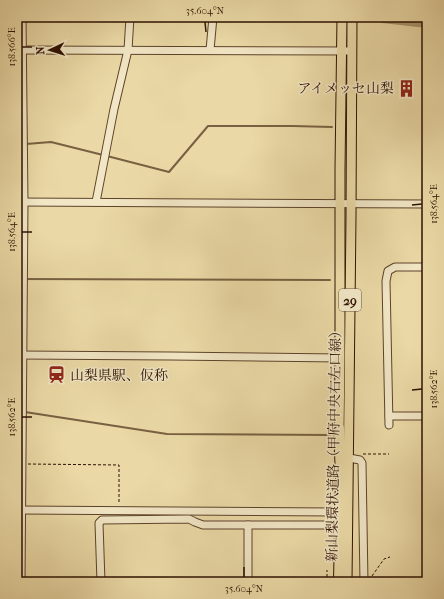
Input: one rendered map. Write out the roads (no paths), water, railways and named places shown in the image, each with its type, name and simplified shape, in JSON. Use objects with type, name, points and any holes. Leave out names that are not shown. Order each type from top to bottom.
[{"type":"highway","points":[[339,428],[341,483],[339,582]]},
{"type":"main road","name":"新山梨環状道路（甲府中央右左口線）","points":[[343,17],[347,51],[351,204],[347,582]]},
{"type":"main road","name":"新山梨環状道路（甲府中央右左口線）","points":[[335,582],[340,358],[340,204],[347,51]]},
{"type":"street","points":[[21,580],[19,510],[22,464],[20,355],[20,50],[22,17]]},
{"type":"street","points":[[96,202],[104,155],[128,50],[130,17]]},
{"type":"street","points":[[210,50],[213,17]]},
{"type":"street","points":[[20,50],[347,51]]},
{"type":"street","points":[[21,202],[427,204]]},
{"type":"street","points":[[389,425],[386,281],[388,271],[395,267],[427,268]]},
{"type":"street","points":[[20,355],[340,358]]},
{"type":"street","points":[[389,416],[427,416]]},
{"type":"street","points":[[348,458],[360,460],[362,463],[367,580]]},
{"type":"street","points":[[19,510],[337,512]]},
{"type":"street","points":[[188,510],[189,519]]},
{"type":"street","points":[[101,582],[99,523],[102,520],[189,519],[203,525],[336,525]]},
{"type":"street","points":[[248,525],[248,582]]},
{"type":"waterway","points":[[383,17],[427,22]]},
{"type":"waterway","points":[[17,125],[19,125],[19,145]]},
{"type":"waterway","points":[[107,156],[169,172],[208,126],[332,127]]},
{"type":"waterway","points":[[26,144],[51,142],[103,155]]},
{"type":"waterway","points":[[17,279],[330,280]]},
{"type":"waterway","points":[[25,412],[167,434],[330,435]]},
{"type":"place","name":"アイメッセ山梨","points":[[407,88]]},
{"type":"place","name":"山梨県駅、仮称","points":[[57,375]]}]
